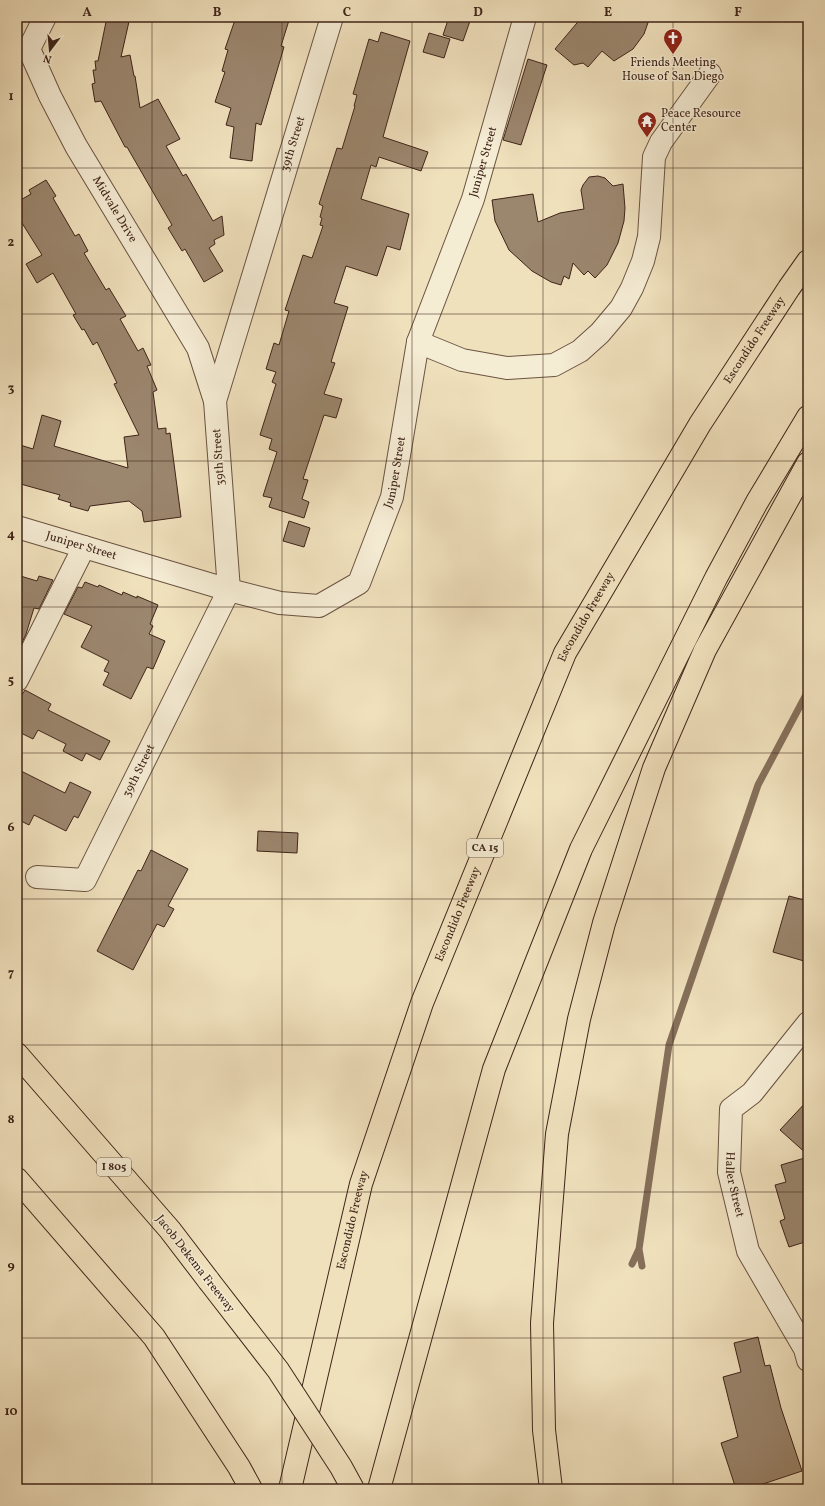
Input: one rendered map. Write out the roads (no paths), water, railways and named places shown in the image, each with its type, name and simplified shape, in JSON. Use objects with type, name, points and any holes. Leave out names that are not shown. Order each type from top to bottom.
[{"type":"highway","name":"Escondido Freeway","points":[[290,1489],[361,1184],[422,1003],[565,653],[700,424],[808,261]]},
{"type":"highway","points":[[379,1489],[494,1068],[581,849],[756,502],[808,417]]},
{"type":"highway","points":[[551,1489],[544,1430],[542,1323],[557,1134],[579,1019],[604,923],[654,768],[705,650],[808,463]]},
{"type":"highway","name":"Jacob Dekema Freeway","points":[[17,1054],[170,1230],[278,1370],[341,1467],[353,1489]]},
{"type":"highway","points":[[17,1179],[154,1337],[240,1468],[251,1489]]},
{"type":"street","name":"Midvale Drive","points":[[45,17],[23,53],[50,96],[76,146],[198,348],[215,401]]},
{"type":"street","name":"39th Street","points":[[37,878],[86,880],[229,590],[215,401],[332,17]]},
{"type":"street","name":"Juniper Street","points":[[17,527],[229,590],[280,603],[319,606],[358,583],[392,497],[418,342],[472,199],[525,17]]},
{"type":"street","points":[[418,342],[462,360],[507,368],[554,365],[580,351],[600,333],[621,308],[632,288],[643,261],[649,237],[654,156],[661,142],[710,74]]},
{"type":"street","points":[[17,680],[84,547]]},
{"type":"street","name":"Haller Street","points":[[808,1023],[752,1093],[731,1108],[729,1172],[748,1251],[805,1349],[808,1360]]},
{"type":"waterway","points":[[642,1266],[639,1249],[669,1045],[758,785],[808,691]]},
{"type":"waterway","points":[[632,1264],[639,1249]]},
{"type":"place","name":"Friends Meeting House of San Diego","points":[[673,55]]},
{"type":"place","name":"Peace Resource Center","points":[[647,138]]}]
